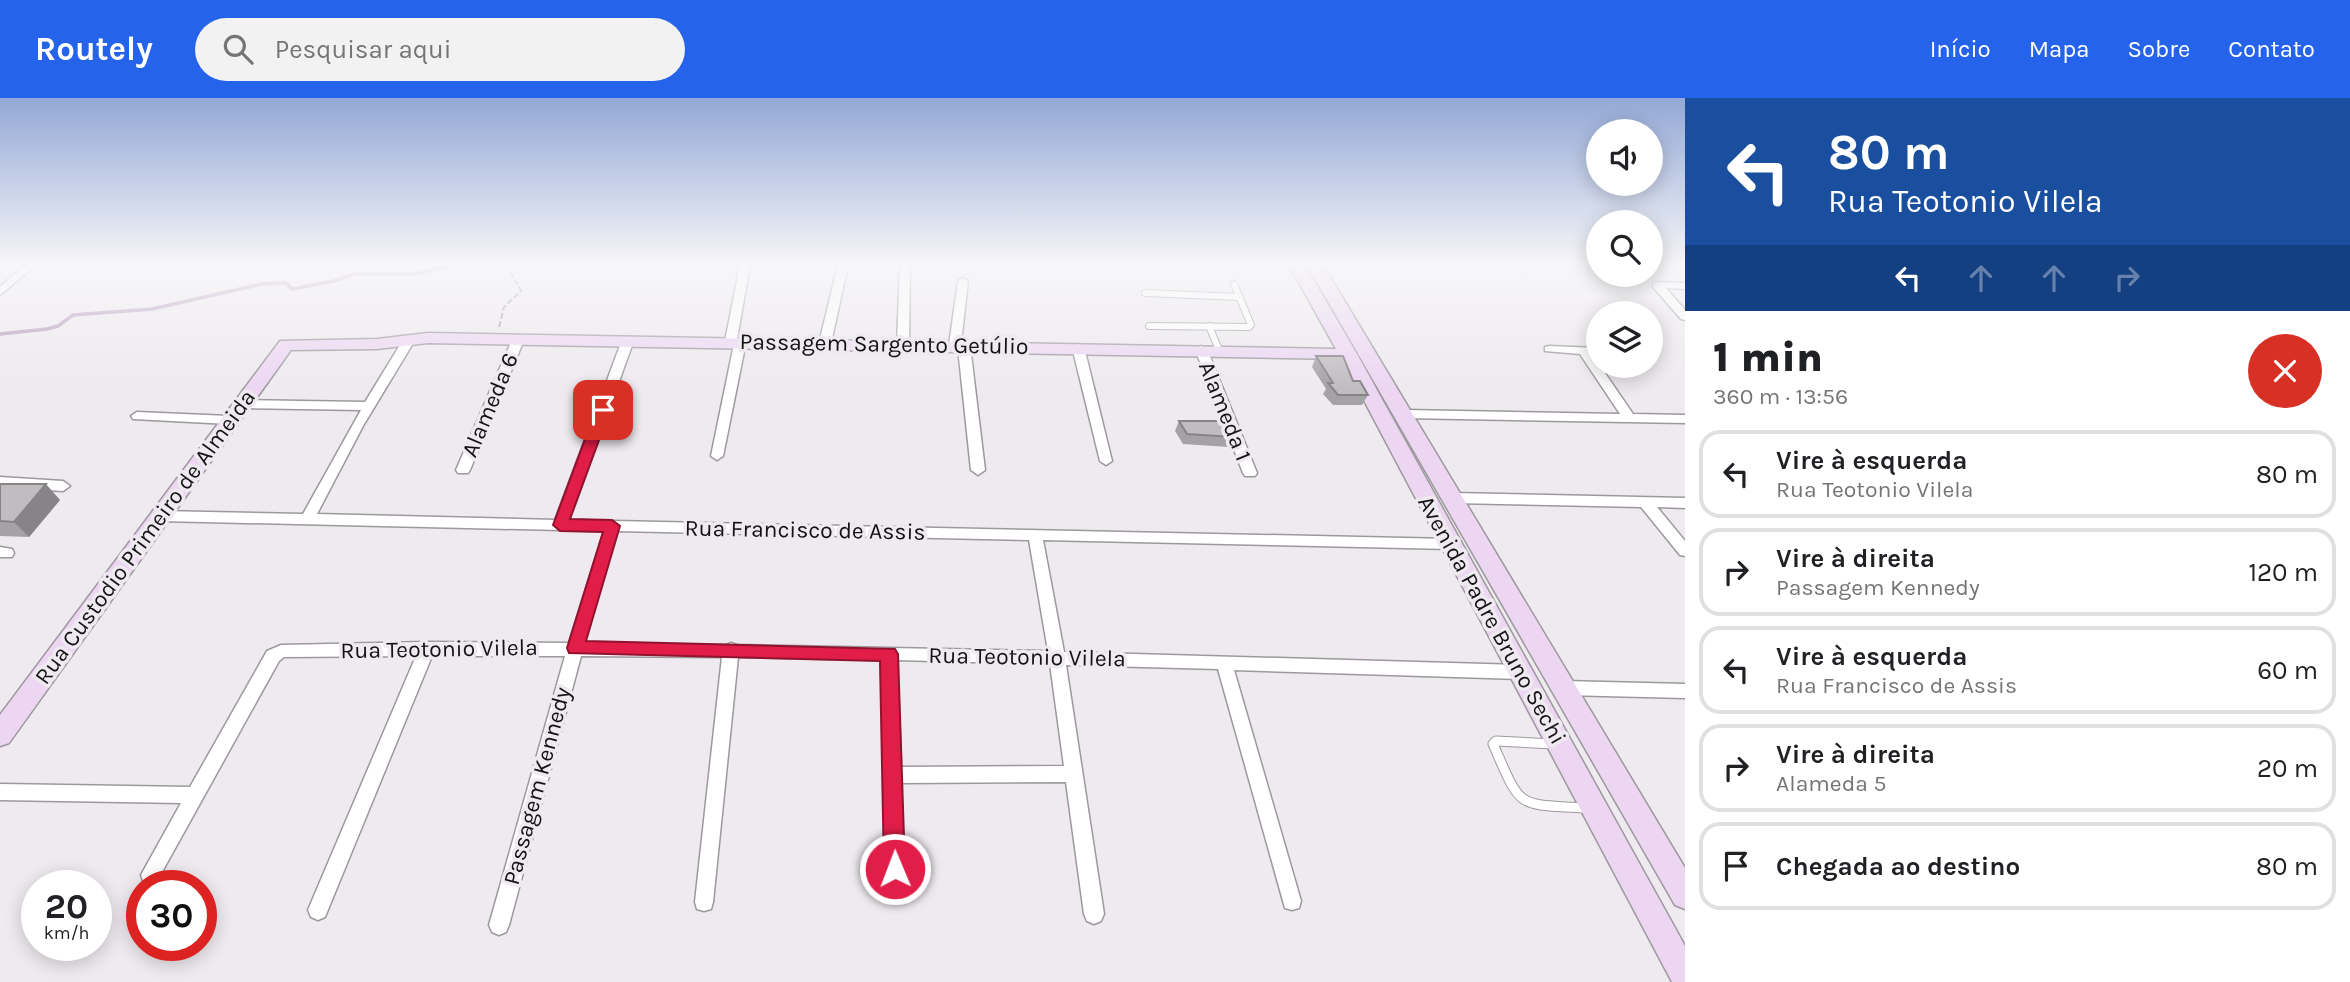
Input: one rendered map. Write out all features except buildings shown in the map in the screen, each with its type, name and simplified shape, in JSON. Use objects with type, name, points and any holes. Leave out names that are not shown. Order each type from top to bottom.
[{"type":"street","points":[[717,456],[740,306]]},
{"type":"street","points":[[825,343],[833,306]]},
{"type":"street","points":[[903,344],[904,306]]},
{"type":"street","points":[[962,306],[960,346],[978,470]]},
{"type":"street","name":"Avenida Padre Bruno Sechi","points":[[1321,306],[1685,976]]},
{"type":"street","name":"Avenida Padre Bruno Sechi","points":[[1340,306],[1685,895]]},
{"type":"street","points":[[307,520],[369,406],[409,340]]},
{"type":"street","name":"Alameda 6","points":[[463,470],[518,340]]},
{"type":"street","name":"Passagem Sargento Getúlio","points":[[293,343],[628,340],[1348,354]]},
{"type":"street","points":[[560,525],[628,340]]},
{"type":"street","name":"Rua Custodio Primeiro de Almeida","points":[[0,735],[282,348],[293,343]]},
{"type":"street","points":[[1078,347],[1105,461]]},
{"type":"street","points":[[1549,349],[1586,350]]},
{"type":"street","name":"Alameda 1","points":[[1210,350],[1250,473]]},
{"type":"street","points":[[1583,350],[1629,418]]},
{"type":"street","points":[[138,416],[369,406]]},
{"type":"street","points":[[1405,414],[1685,419]]},
{"type":"street","points":[[0,482],[63,486]]},
{"type":"street","points":[[1453,498],[1685,503]]},
{"type":"street","points":[[1646,502],[1685,551]]},
{"type":"street","name":"Rua Francisco de Assis","points":[[160,516],[1450,544]]},
{"type":"street","name":"Passagem Kennedy","points":[[499,925],[575,648],[612,526]]},
{"type":"street","points":[[1035,535],[1057,656],[1094,914]]},
{"type":"street","points":[[317,910],[427,648]]},
{"type":"street","name":"Rua Teotonio Vilela","points":[[195,795],[273,656],[281,651],[427,648],[731,649],[1057,656],[1520,672]]},
{"type":"street","points":[[704,902],[731,649]]},
{"type":"street","points":[[889,654],[896,892]]},
{"type":"street","points":[[1224,663],[1292,901]]},
{"type":"street","points":[[1563,688],[1685,691]]},
{"type":"street","points":[[892,775],[1074,774]]},
{"type":"street","points":[[0,792],[195,795],[153,870]]},
{"type":"lane","points":[[1149,326],[1251,326],[1243,306]]},
{"type":"lane","points":[[1209,326],[1210,350]]},
{"type":"lane","points":[[1560,744],[1496,741],[1493,744],[1515,794],[1523,801],[1534,805],[1594,808]]},
{"type":"path","points":[[495,340],[505,306]]},
{"type":"waterway","points":[[0,334],[47,329],[58,326],[73,315],[164,306]]},
{"type":"route","points":[[603,410],[560,525],[612,526],[575,648],[889,654],[895,869]]}]
